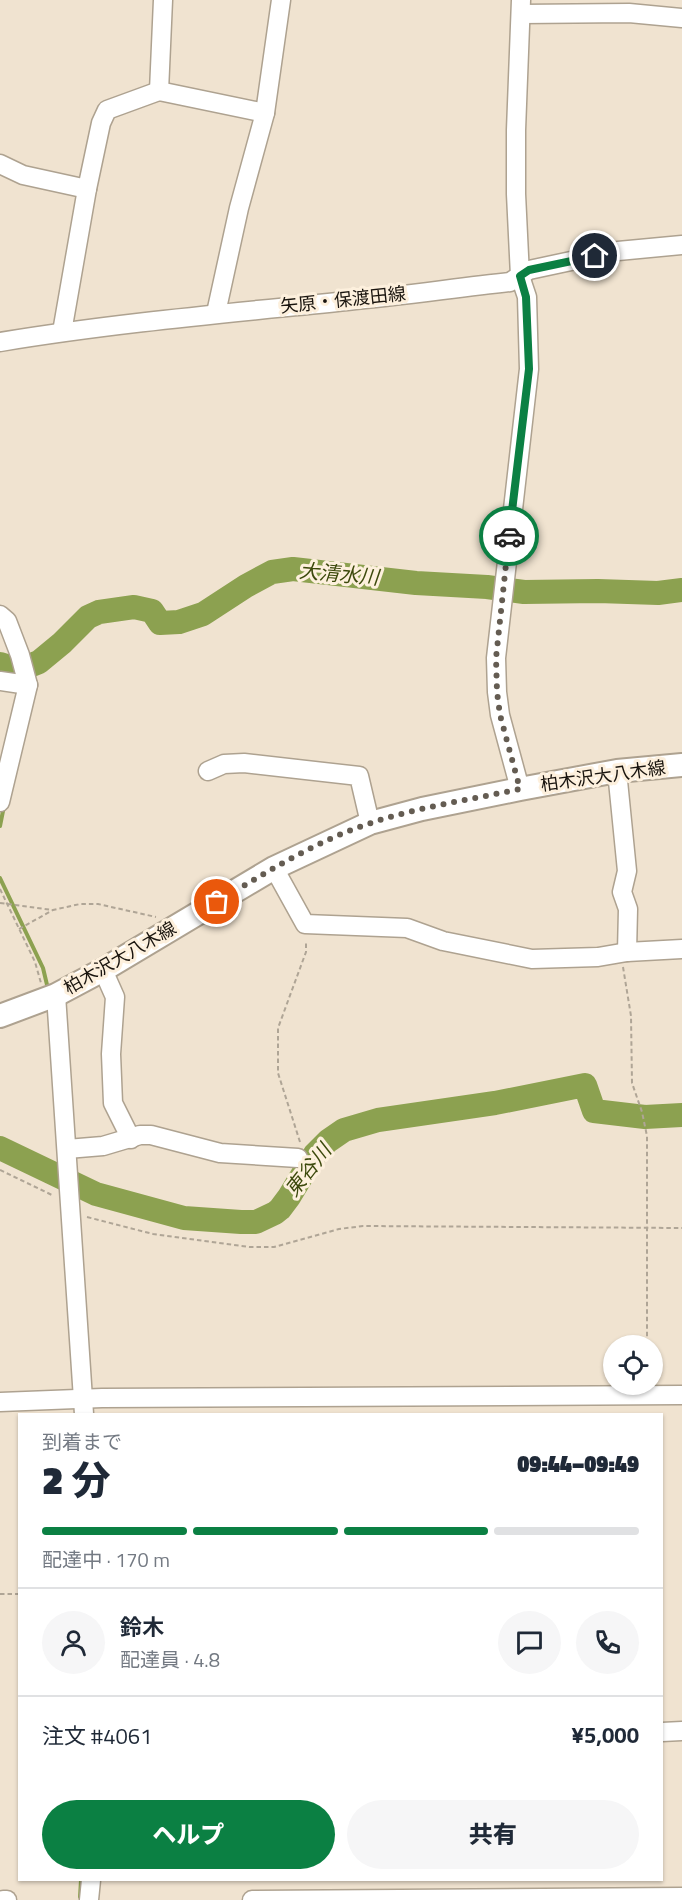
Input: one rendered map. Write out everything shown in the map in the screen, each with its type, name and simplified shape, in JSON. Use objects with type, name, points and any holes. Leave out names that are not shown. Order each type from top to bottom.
[{"type":"main road","name":"柏木沢大八木線","points":[[0,1016],[103,970],[274,868],[370,823],[422,809],[520,789],[617,771],[682,765]]},
{"type":"street","points":[[159,91],[163,0]]},
{"type":"street","points":[[216,313],[239,208],[265,113],[281,0]]},
{"type":"street","points":[[520,789],[500,715],[496,658],[529,369],[526,297],[520,276],[516,194],[521,7],[597,7],[629,13],[682,18]]},
{"type":"street","points":[[62,332],[87,189],[101,123],[107,110],[159,91],[265,113]]},
{"type":"street","points":[[0,164],[23,176],[87,189]]},
{"type":"street","name":"矢原・保渡田線","points":[[0,342],[216,313],[348,301],[510,282],[529,270],[618,251],[682,245]]},
{"type":"street","points":[[0,615],[7,621],[27,682],[0,802]]},
{"type":"street","points":[[0,681],[27,682]]},
{"type":"street","points":[[208,771],[224,764],[244,763],[359,776],[370,823]]},
{"type":"street","points":[[617,771],[627,871],[622,892],[628,909],[623,952]]},
{"type":"street","points":[[274,868],[305,924],[407,928],[443,941],[532,959],[598,957],[623,952],[682,949]]},
{"type":"street","points":[[103,970],[116,997],[111,1054],[113,1103],[131,1138]]},
{"type":"street","points":[[49,993],[67,1153],[84,1407]]},
{"type":"street","points":[[67,1153],[103,1146],[140,1135],[151,1135],[220,1153],[298,1158]]},
{"type":"street","points":[[0,1402],[84,1407],[682,1395]]},
{"type":"street","points":[[663,1732],[682,1731]]},
{"type":"street","points":[[90,1900],[91,1881]]},
{"type":"street","points":[[252,1900],[682,1897]]},
{"type":"path","points":[[0,890],[49,993]]},
{"type":"path","points":[[0,903],[53,910]]},
{"type":"path","points":[[20,928],[53,910],[80,904],[98,904],[142,912],[179,924]]},
{"type":"path","points":[[298,1158],[303,1153],[278,1073],[278,1028],[306,952],[305,924]]},
{"type":"path","points":[[623,952],[630,1005],[632,1083],[647,1136],[645,1228],[647,1335]]},
{"type":"path","points":[[0,1170],[56,1197],[153,1234],[249,1247],[274,1247],[339,1229],[363,1226],[682,1228]]},
{"type":"path","points":[[0,1594],[18,1594]]},
{"type":"waterway","name":"大清水川","points":[[0,664],[19,670],[39,662],[88,617],[99,612],[134,607],[152,611],[160,623],[179,622],[203,614],[272,572],[293,569],[524,592],[658,593],[682,590]]},
{"type":"waterway","points":[[0,826],[4,806]]},
{"type":"waterway","points":[[0,878],[43,968],[48,989]]},
{"type":"waterway","name":"東谷川","points":[[0,1148],[96,1194],[184,1218],[256,1222],[280,1209],[315,1154],[328,1141],[344,1130],[378,1120],[495,1103],[585,1085],[594,1111],[645,1117],[682,1115]]},
{"type":"waterway","points":[[80,1897],[81,1881]]},
{"type":"way so far","points":[[217,902],[303,853],[370,823],[422,809],[520,789],[500,715],[497,692],[496,658],[509,536]]},
{"type":"route","points":[[509,536],[529,369],[526,297],[520,276],[529,270],[595,256]]}]
